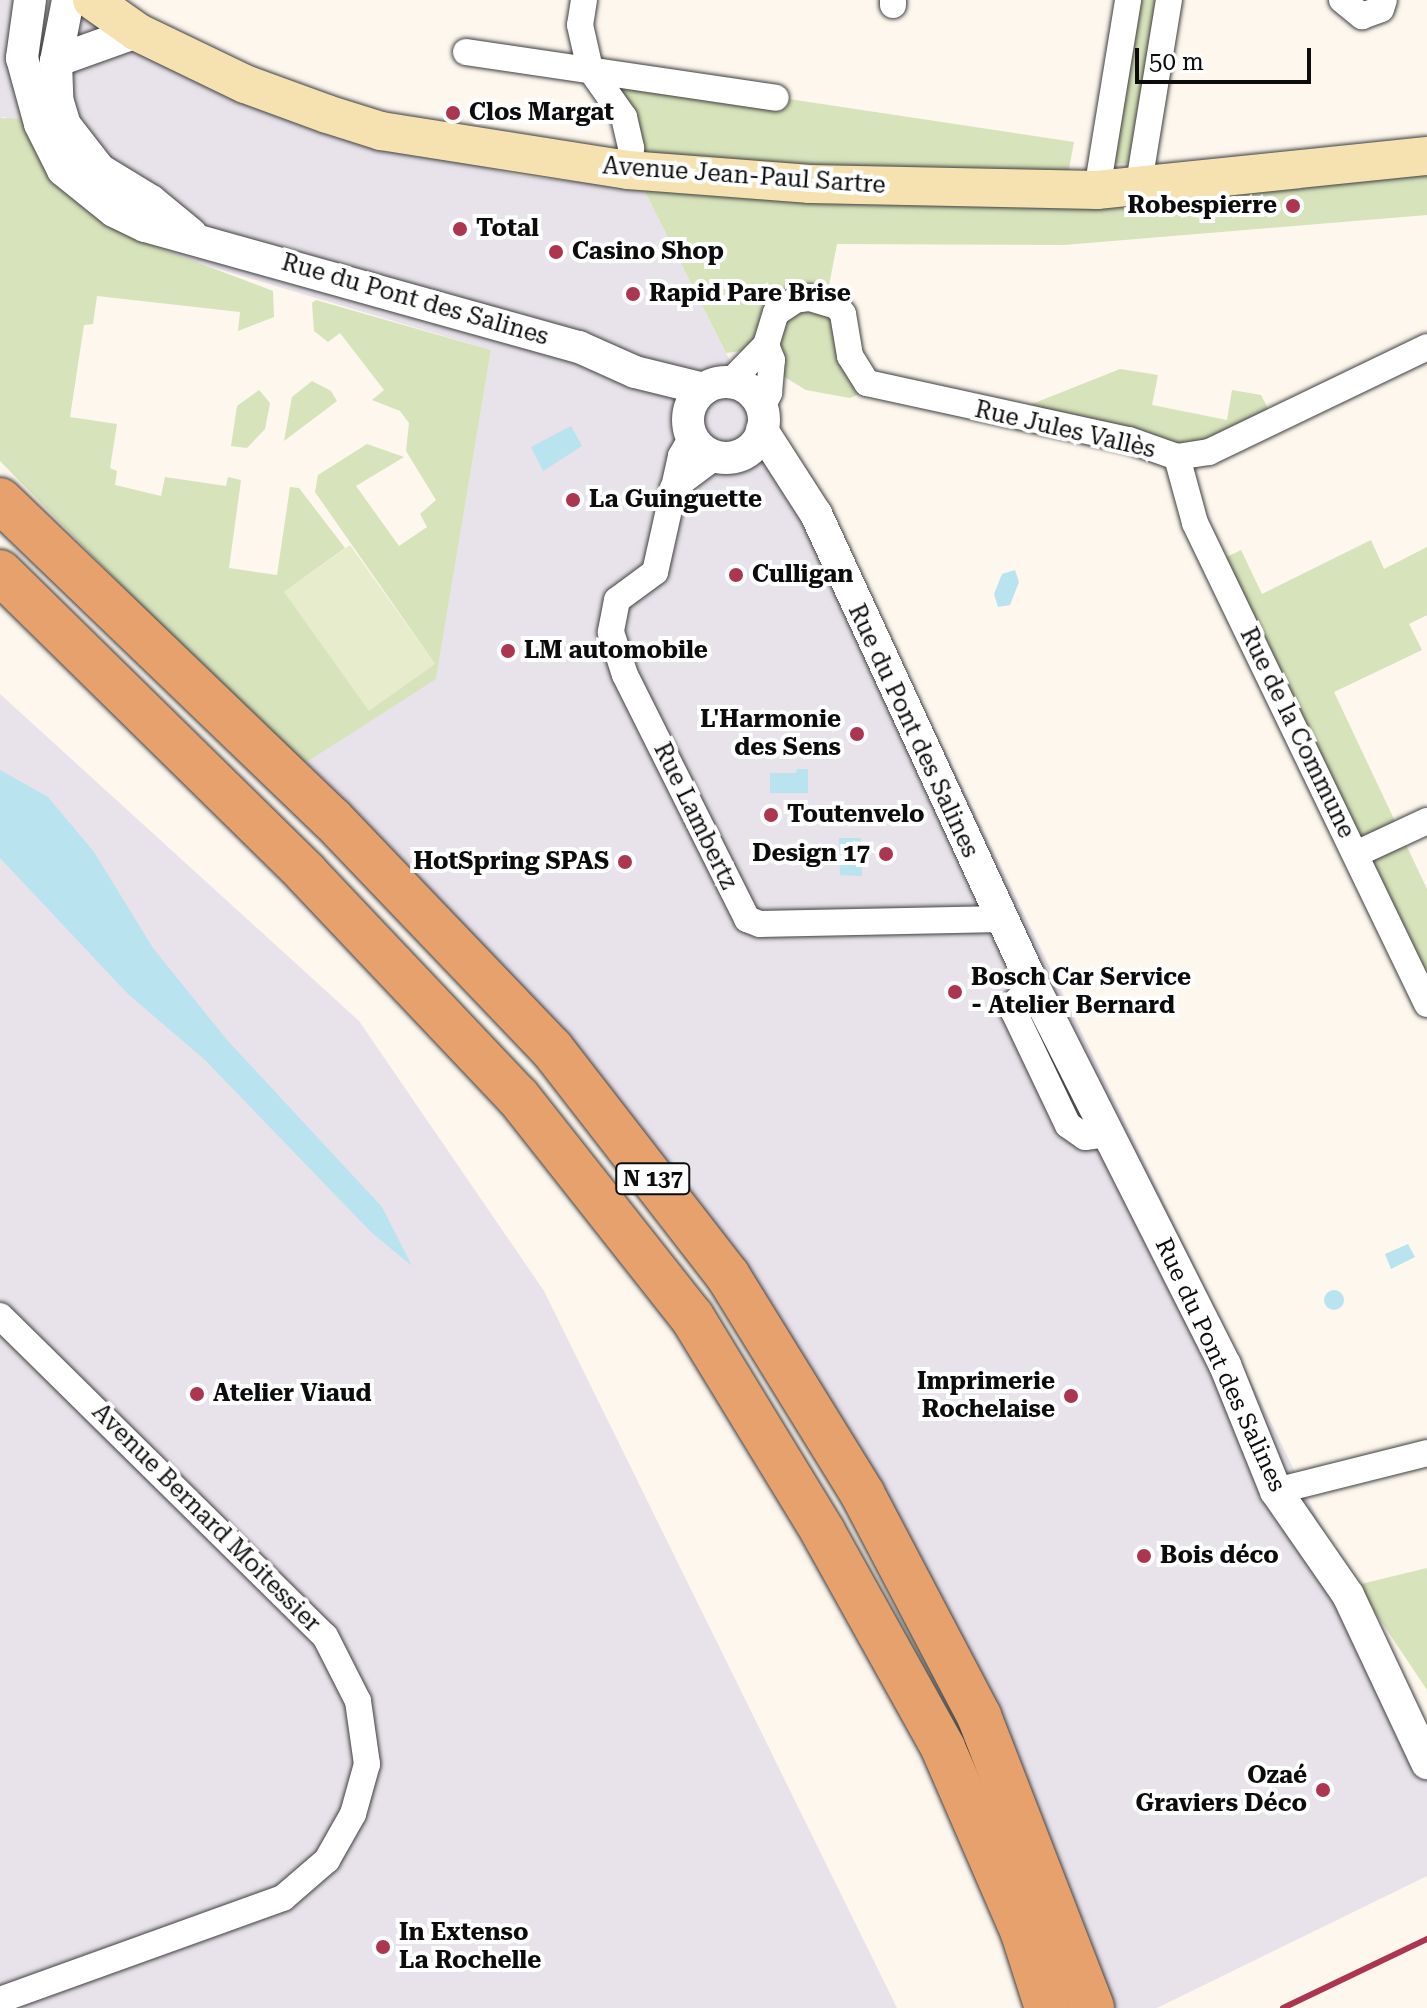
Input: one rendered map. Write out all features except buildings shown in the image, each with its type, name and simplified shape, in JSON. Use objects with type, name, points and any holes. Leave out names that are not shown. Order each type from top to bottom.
[{"type":"highway","name":"N 137","points":[[0,500],[332,819],[552,1049],[728,1276],[863,1495],[979,1716],[1092,2008]]},
{"type":"highway","name":"N 137","points":[[0,572],[306,873],[518,1097],[692,1317],[823,1532],[943,1748],[1023,1933],[1047,2008]]},
{"type":"main road","name":"Avenue Jean-Paul Sartre","points":[[92,0],[137,32],[245,84],[381,131],[628,170],[810,184],[1097,190],[1138,189],[1427,156]]},
{"type":"street","name":"Rue du Pont des Salines","points":[[22,58],[30,0]]},
{"type":"street","name":"Rue du Pont des Salines","points":[[45,97],[68,0]]},
{"type":"street","points":[[584,0],[580,25],[590,69],[624,117],[631,148],[628,170]]},
{"type":"street","points":[[1097,190],[1128,0]]},
{"type":"street","points":[[1138,189],[1169,0]]},
{"type":"street","points":[[1342,0],[1362,16],[1381,9],[1384,0]]},
{"type":"street","name":"Rue du Pont des Salines","points":[[0,19],[79,150],[193,237],[579,347],[635,372],[791,478],[816,514],[1033,985],[1225,1365],[1276,1491],[1348,1595],[1418,1726],[1427,1763]]},
{"type":"street","points":[[56,61],[137,32]]},
{"type":"street","points":[[466,52],[776,98]]},
{"type":"street","name":"Rue Jules Vallès","points":[[717,385],[766,345],[776,313],[785,305],[810,298],[826,301],[843,314],[850,356],[867,383],[1129,440],[1177,457],[1209,452],[1427,347]]},
{"type":"street","name":"Rue Jules Vallès","points":[[727,434],[769,393],[772,360],[766,345]]},
{"type":"street","name":"Rue du Pont des Salines","points":[[635,372],[750,390],[727,434]]},
{"type":"street","points":[[717,385],[727,434]]},
{"type":"street","name":"Rue Lambertz","points":[[727,434],[673,488],[655,572],[611,607],[611,632],[625,675],[747,919],[760,924],[1002,919]]},
{"type":"street","name":"Rue de la Commune","points":[[1177,457],[1195,523],[1427,1004]]},
{"type":"street","points":[[1356,854],[1427,821]]},
{"type":"street","name":"Avenue Bernard Moitessier","points":[[0,1316],[325,1636],[358,1701],[367,1764],[353,1814],[327,1860],[283,1898],[0,2000]]},
{"type":"street","points":[[1276,1491],[1427,1453]]},
{"type":"shaded area","points":[[0,0],[65,0],[64,7],[154,57],[308,123],[520,176],[643,188],[731,363],[774,386],[780,440],[809,471],[1427,1744],[1427,1876],[1157,2008],[1103,2008],[803,1364],[299,767],[436,678],[491,350],[168,254],[95,213],[5,117],[0,118]]},
{"type":"shaded area","points":[[0,694],[359,1021],[544,1291],[897,2008],[0,2008]]},
{"type":"green space","points":[[1128,0],[1169,0],[1142,163],[1101,164]]},
{"type":"green space","points":[[590,69],[1074,142],[1065,190],[1427,156],[1427,215],[1064,245],[837,244],[826,301],[875,387],[850,398],[806,390],[742,351],[726,353],[634,170],[631,148]]},
{"type":"green space","points":[[0,118],[23,119],[109,223],[133,238],[273,291],[274,317],[238,331],[240,312],[97,296],[93,324],[84,325],[70,417],[117,424],[110,468],[117,471],[115,485],[161,496],[165,477],[226,486],[228,477],[241,480],[229,568],[277,575],[290,487],[299,488],[345,548],[284,592],[435,664],[315,492],[318,475],[367,444],[404,457],[356,486],[399,546],[427,527],[420,514],[436,500],[406,451],[409,423],[400,411],[372,400],[384,390],[340,333],[328,342],[314,331],[312,303],[316,300],[491,350],[436,679],[299,767],[0,461]]},
{"type":"green space","points":[[1120,369],[1158,375],[1152,405],[1227,420],[1232,390],[1261,395],[1274,420],[1209,452],[1022,408]]},
{"type":"green space","points":[[312,381],[331,391],[337,401],[284,441],[292,397]]},
{"type":"green space","points":[[259,390],[270,403],[265,429],[247,448],[231,446],[237,406]]},
{"type":"green space","points":[[1371,540],[1384,569],[1427,547],[1427,615],[1409,624],[1422,650],[1334,692],[1427,889],[1427,1004],[1214,563],[1241,550],[1262,594]]},
{"type":"green space","points":[[350,545],[435,664],[369,711],[284,592]]},
{"type":"green space","points":[[1427,1568],[1427,1690],[1357,1585]]},
{"type":"water","points":[[571,426],[582,446],[543,471],[531,447]]},
{"type":"water","points":[[1015,570],[1019,582],[1010,605],[998,607],[994,594],[1002,574]]},
{"type":"water","points":[[797,769],[808,769],[808,793],[770,793],[770,773],[796,773]]},
{"type":"water","points":[[0,770],[48,797],[94,852],[153,948],[227,1040],[382,1207],[412,1266],[371,1232],[205,1060],[128,994],[0,858]]},
{"type":"water","points":[[839,838],[861,838],[862,876],[840,875]]},
{"type":"water","points":[[1408,1244],[1415,1257],[1391,1269],[1385,1254]]},
{"type":"water","points":[[1330,1290],[1338,1290],[1344,1300],[1338,1310],[1330,1310],[1324,1304],[1324,1296]]},
{"type":"railway","points":[[1283,2008],[1427,1939]]},
{"type":"place","name":"Clos Margat","points":[[453,113]]},
{"type":"place","name":"Robespierre","points":[[1293,206]]},
{"type":"place","name":"Total","points":[[460,229]]},
{"type":"place","name":"Casino Shop","points":[[556,252]]},
{"type":"place","name":"Rapid Pare Brise","points":[[633,294]]},
{"type":"place","name":"La Guinguette","points":[[573,500]]},
{"type":"place","name":"Culligan","points":[[736,575]]},
{"type":"place","name":"LM automobile","points":[[508,651]]},
{"type":"place","name":"L'Harmonie des Sens","points":[[857,734]]},
{"type":"place","name":"Toutenvelo","points":[[771,815]]},
{"type":"place","name":"Design 17","points":[[886,854]]},
{"type":"place","name":"HotSpring SPAS","points":[[625,862]]},
{"type":"place","name":"Bosch Car Service - Atelier Bernard","points":[[955,992]]},
{"type":"place","name":"Atelier Viaud","points":[[197,1394]]},
{"type":"place","name":"Imprimerie Rochelaise","points":[[1071,1396]]},
{"type":"place","name":"Bois déco","points":[[1144,1556]]},
{"type":"place","name":"Ozaé Graviers Déco","points":[[1323,1790]]},
{"type":"place","name":"In Extenso La Rochelle","points":[[383,1947]]}]
